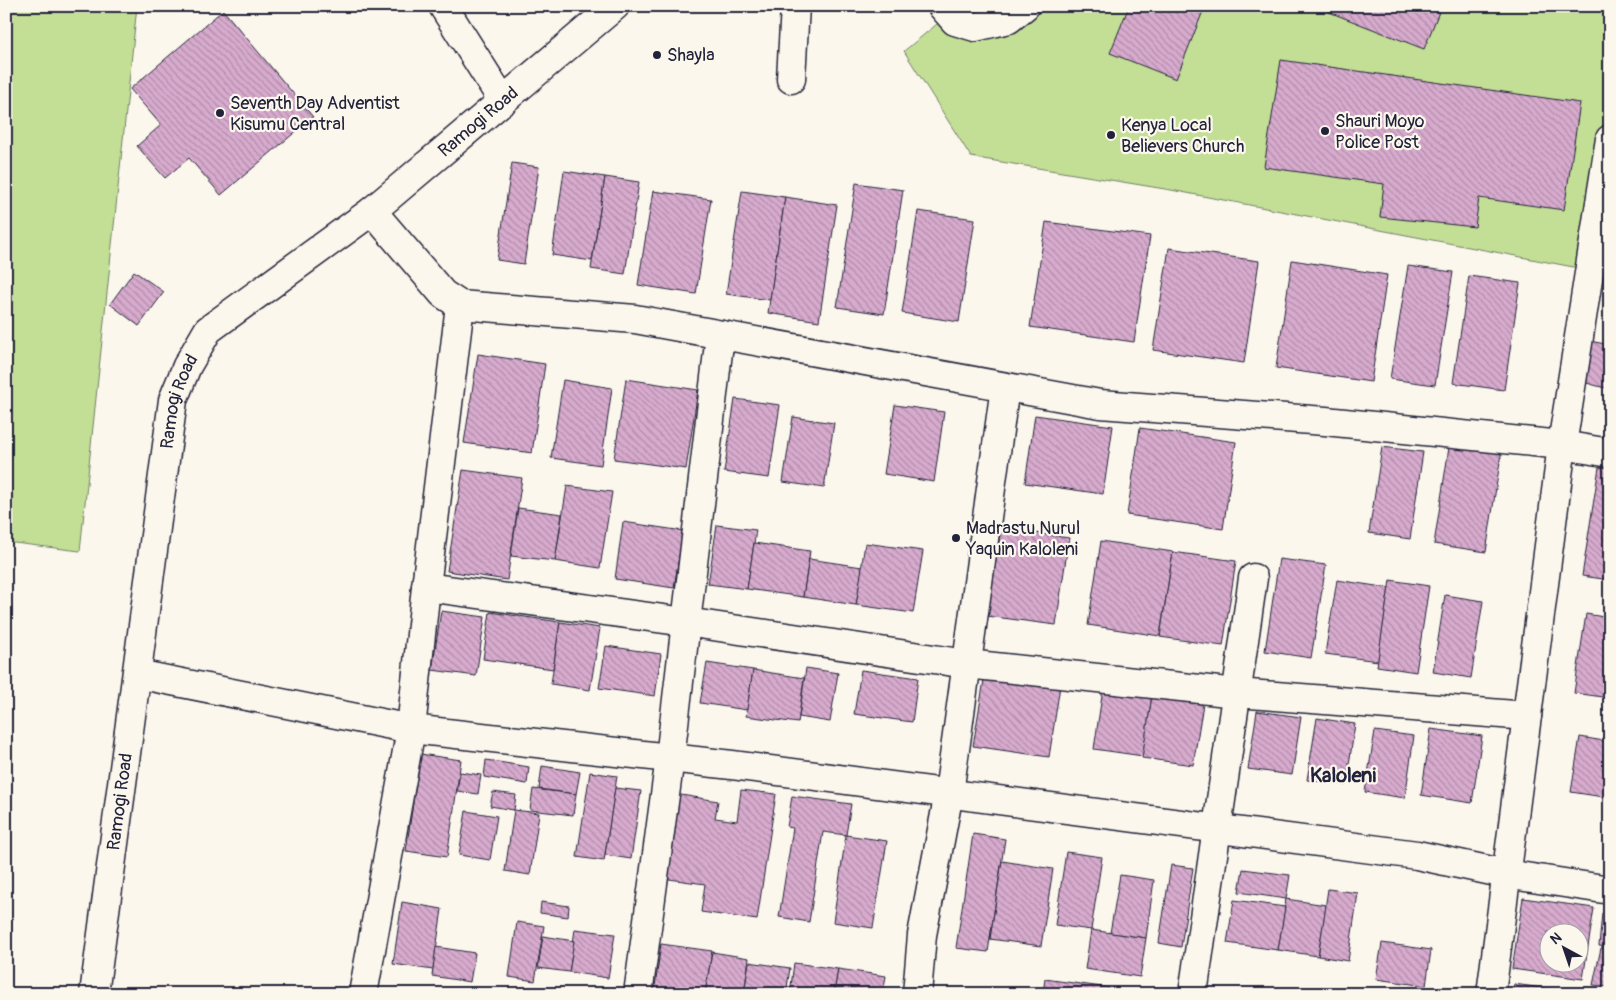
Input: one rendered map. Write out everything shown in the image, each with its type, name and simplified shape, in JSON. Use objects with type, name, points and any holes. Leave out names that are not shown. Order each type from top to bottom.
[{"type":"street","points":[[442,6],[503,101]]},
{"type":"street","name":"Ramogi Road","points":[[94,994],[173,400],[187,366],[208,330],[372,211],[615,6]]},
{"type":"street","points":[[791,79],[795,6]]},
{"type":"street","points":[[942,6],[955,21],[975,27],[1010,19],[1026,6]]},
{"type":"street","points":[[1491,994],[1562,445],[1610,139]]},
{"type":"street","points":[[372,211],[443,294],[460,305],[635,319],[1100,404],[1325,422],[1562,445],[1610,452]]},
{"type":"street","points":[[363,994],[411,729],[460,305]]},
{"type":"street","points":[[638,994],[670,758],[720,334]]},
{"type":"street","points":[[917,994],[922,935],[949,793],[1005,387]]},
{"type":"street","points":[[1193,994],[1253,578]]},
{"type":"street","points":[[426,587],[686,622],[967,664],[1237,693],[1527,716]]},
{"type":"street","points":[[137,674],[411,729],[670,758],[1417,855],[1506,874],[1610,890]]},
{"type":"green space","points":[[6,6],[137,6],[80,551],[6,542]]},
{"type":"green space","points":[[959,6],[1610,6],[1610,274],[1171,190],[971,157],[904,51]]},
{"type":"building","points":[[1129,6],[1205,6],[1176,79],[1110,53]]},
{"type":"building","points":[[1332,6],[1441,7],[1424,49],[1329,12]]},
{"type":"building","points":[[223,10],[313,117],[221,195],[189,158],[165,178],[137,146],[161,125],[130,89]]},
{"type":"building","points":[[1281,60],[1580,103],[1564,210],[1479,198],[1475,227],[1380,217],[1384,184],[1264,167]]},
{"type":"building","points":[[512,163],[539,167],[524,264],[497,260]]},
{"type":"building","points":[[564,171],[605,177],[592,261],[552,255]]},
{"type":"building","points":[[605,177],[639,182],[625,274],[591,269]]},
{"type":"building","points":[[856,183],[903,190],[884,314],[837,307]]},
{"type":"building","points":[[653,191],[711,199],[696,294],[638,285]]},
{"type":"building","points":[[742,191],[785,197],[770,300],[726,294]]},
{"type":"building","points":[[785,197],[837,205],[819,321],[768,313]]},
{"type":"building","points":[[918,211],[975,219],[959,322],[902,313]]},
{"type":"building","points":[[1046,222],[1150,236],[1134,342],[1030,327]]},
{"type":"building","points":[[1169,248],[1259,261],[1244,363],[1153,350]]},
{"type":"building","points":[[1292,260],[1387,275],[1371,382],[1276,368]]},
{"type":"building","points":[[1408,266],[1453,272],[1435,385],[1390,379]]},
{"type":"building","points":[[134,271],[164,292],[139,326],[110,304]]},
{"type":"building","points":[[1469,276],[1520,283],[1504,390],[1453,383]]},
{"type":"building","points":[[1590,341],[1610,345],[1610,370],[1605,388],[1579,381]]},
{"type":"building","points":[[478,354],[545,364],[532,453],[464,443]]},
{"type":"building","points":[[626,379],[698,390],[686,469],[614,459]]},
{"type":"building","points":[[563,380],[612,388],[601,465],[551,458]]},
{"type":"building","points":[[735,399],[780,405],[769,478],[724,472]]},
{"type":"building","points":[[895,405],[944,412],[934,482],[884,474]]},
{"type":"building","points":[[1035,415],[1113,426],[1103,494],[1025,483]]},
{"type":"building","points":[[793,417],[834,423],[824,488],[783,482]]},
{"type":"building","points":[[1140,428],[1236,442],[1223,529],[1127,515]]},
{"type":"building","points":[[1450,441],[1502,449],[1486,552],[1434,544]]},
{"type":"building","points":[[1382,447],[1423,452],[1410,539],[1369,533]]},
{"type":"building","points":[[1599,467],[1610,468],[1610,580],[1582,576]]},
{"type":"building","points":[[463,470],[522,478],[507,580],[447,571]]},
{"type":"building","points":[[567,486],[612,492],[600,568],[555,561]]},
{"type":"building","points":[[518,508],[562,514],[555,561],[511,556]]},
{"type":"building","points":[[623,522],[683,531],[674,588],[615,579]]},
{"type":"building","points":[[717,525],[756,530],[747,589],[708,584]]},
{"type":"building","points":[[1001,528],[1069,538],[1056,625],[987,616]]},
{"type":"building","points":[[1101,541],[1173,552],[1160,636],[1088,625]]},
{"type":"building","points":[[754,543],[810,551],[803,597],[747,589]]},
{"type":"building","points":[[865,543],[923,551],[913,613],[856,605]]},
{"type":"building","points":[[1173,552],[1236,561],[1223,646],[1160,637]]},
{"type":"building","points":[[809,559],[862,567],[856,605],[803,597]]},
{"type":"building","points":[[1279,559],[1326,565],[1311,658],[1265,651]]},
{"type":"building","points":[[1337,580],[1389,588],[1378,661],[1325,654]]},
{"type":"building","points":[[1390,580],[1429,586],[1416,672],[1377,666]]},
{"type":"building","points":[[1445,595],[1483,601],[1471,678],[1433,672]]},
{"type":"building","points":[[441,611],[485,617],[476,676],[432,670]]},
{"type":"building","points":[[490,612],[560,622],[553,669],[483,659]]},
{"type":"building","points":[[1586,614],[1610,618],[1610,698],[1574,693]]},
{"type":"building","points":[[560,622],[600,628],[590,690],[551,684]]},
{"type":"building","points":[[606,646],[661,654],[655,696],[599,688]]},
{"type":"building","points":[[707,663],[753,670],[747,710],[700,703]]},
{"type":"building","points":[[806,668],[838,673],[830,722],[799,717]]},
{"type":"building","points":[[753,670],[804,678],[798,723],[746,716]]},
{"type":"building","points":[[861,670],[918,678],[912,722],[854,714]]},
{"type":"building","points":[[985,674],[1060,686],[1049,757],[973,746]]},
{"type":"building","points":[[1103,689],[1152,696],[1143,756],[1094,749]]},
{"type":"building","points":[[1152,696],[1203,704],[1193,765],[1142,758]]},
{"type":"building","points":[[1257,711],[1301,717],[1292,775],[1248,769]]},
{"type":"building","points":[[1317,718],[1355,724],[1346,785],[1307,780]]},
{"type":"building","points":[[1431,729],[1482,736],[1472,803],[1421,795]]},
{"type":"building","points":[[1375,731],[1414,736],[1405,798],[1365,792]]},
{"type":"building","points":[[1580,737],[1610,742],[1610,798],[1571,792]]},
{"type":"building","points":[[420,754],[461,760],[447,857],[406,851]]},
{"type":"building","points":[[486,760],[529,767],[527,784],[484,777]]},
{"type":"building","points":[[542,766],[580,772],[576,794],[539,789]]},
{"type":"building","points":[[460,772],[481,775],[478,794],[457,791]]},
{"type":"building","points":[[590,772],[617,776],[604,861],[577,857]]},
{"type":"building","points":[[615,788],[641,791],[631,859],[605,855]]},
{"type":"building","points":[[533,789],[576,794],[573,815],[530,810]]},
{"type":"building","points":[[741,790],[776,794],[757,920],[701,912],[705,884],[662,878],[675,794],[718,801],[715,818],[737,821]]},
{"type":"building","points":[[493,792],[516,795],[514,810],[490,806]]},
{"type":"building","points":[[792,796],[851,804],[846,835],[823,832],[809,922],[779,917],[793,828],[787,827]]},
{"type":"building","points":[[514,810],[539,813],[530,875],[505,871]]},
{"type":"building","points":[[466,811],[497,816],[490,860],[459,855]]},
{"type":"building","points":[[973,834],[1005,839],[988,952],[956,948]]},
{"type":"building","points":[[846,835],[887,841],[873,928],[833,922]]},
{"type":"building","points":[[1066,852],[1102,857],[1091,930],[1055,925]]},
{"type":"building","points":[[1002,861],[1053,869],[1041,946],[990,939]]},
{"type":"building","points":[[1171,865],[1193,868],[1181,947],[1159,943]]},
{"type":"building","points":[[1243,869],[1290,875],[1286,899],[1239,892]]},
{"type":"building","points":[[1120,875],[1154,880],[1146,938],[1110,933]]},
{"type":"building","points":[[1328,889],[1358,893],[1348,961],[1318,956]]},
{"type":"building","points":[[1523,898],[1594,908],[1588,947],[1588,922],[1538,922],[1538,972],[1584,972],[1583,979],[1512,969]]},
{"type":"building","points":[[1286,899],[1326,905],[1318,956],[1278,950]]},
{"type":"building","points":[[1234,900],[1285,907],[1278,950],[1227,943]]},
{"type":"building","points":[[402,902],[442,909],[433,970],[393,964]]},
{"type":"building","points":[[541,902],[569,906],[568,917],[540,913]]},
{"type":"building","points":[[1602,913],[1610,914],[1610,947],[1599,946]]},
{"type":"building","points":[[517,922],[544,926],[535,981],[509,977]]},
{"type":"building","points":[[575,929],[615,934],[608,978],[569,972]]},
{"type":"building","points":[[1091,930],[1146,938],[1140,977],[1085,969]]},
{"type":"building","points":[[543,936],[574,941],[569,972],[538,968]]},
{"type":"building","points":[[1382,943],[1431,950],[1426,986],[1376,979]]},
{"type":"building","points":[[661,944],[712,951],[705,994],[654,994]]},
{"type":"building","points":[[436,947],[475,953],[470,982],[432,976]]},
{"type":"building","points":[[1601,948],[1610,948],[1610,987],[1593,985]]},
{"type":"building","points":[[712,952],[749,958],[744,994],[705,994]]},
{"type":"building","points":[[749,962],[790,968],[786,994],[744,994]]},
{"type":"building","points":[[794,963],[838,969],[834,994],[790,994]]},
{"type":"building","points":[[838,969],[886,976],[883,994],[834,994]]},
{"type":"building","points":[[1045,979],[1109,988],[1108,994],[1043,993]]},
{"type":"building","points":[[1514,984],[1584,994],[1512,994]]},
{"type":"place","name":"Shayla","points":[[657,55]]},
{"type":"place","name":"Seventh Day Adventist Kisumu Central","points":[[220,113]]},
{"type":"place","name":"Shauri Moyo Police Post","points":[[1325,131]]},
{"type":"place","name":"Kenya Local Believers Church","points":[[1111,135]]},
{"type":"place","name":"Madrastu Nurul Yaquin Kaloleni","points":[[956,538]]},
{"type":"district","name":"Kaloleni","points":[[1343,775]]}]
